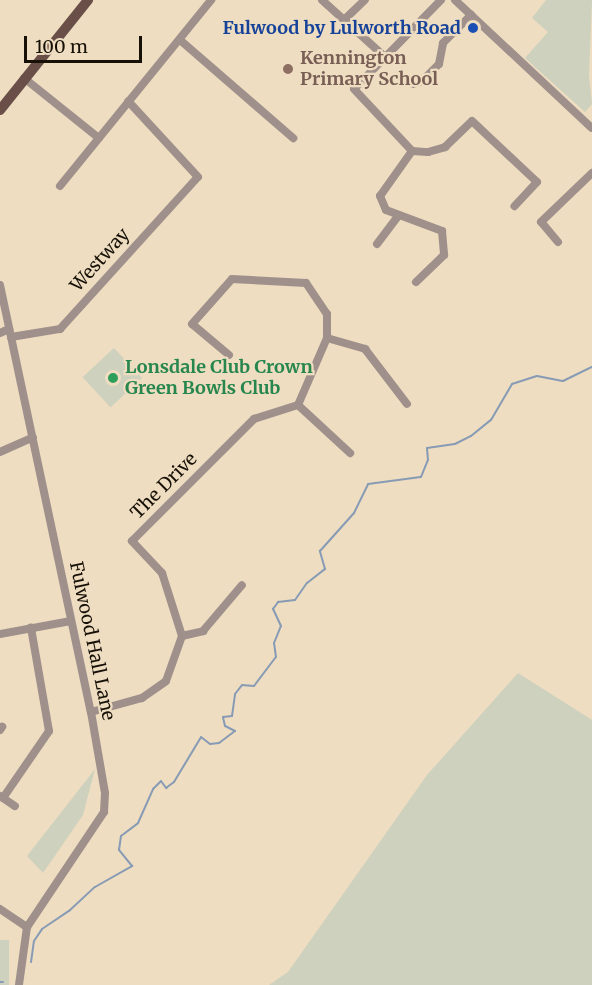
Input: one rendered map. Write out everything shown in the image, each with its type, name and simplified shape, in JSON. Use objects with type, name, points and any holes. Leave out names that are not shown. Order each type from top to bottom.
[{"type":"main road","points":[[0,110],[88,0]]},
{"type":"street","points":[[60,186],[211,0]]},
{"type":"street","points":[[322,0],[385,57]]},
{"type":"street","points":[[344,20],[365,0]]},
{"type":"street","points":[[441,0],[354,89],[412,151],[428,152],[445,147],[472,121],[537,182],[515,206]]},
{"type":"street","points":[[455,0],[592,128]]},
{"type":"street","points":[[413,84],[422,81],[439,64],[443,44],[471,15]]},
{"type":"street","points":[[180,40],[293,138]]},
{"type":"street","points":[[24,78],[99,138]]},
{"type":"street","name":"Westway","points":[[0,333],[60,329],[198,177],[128,101]]},
{"type":"street","points":[[412,151],[380,196],[386,210],[442,231],[444,255],[416,282]]},
{"type":"street","points":[[558,242],[540,222],[592,173]]},
{"type":"street","points":[[377,244],[399,215]]},
{"type":"street","points":[[229,355],[192,324],[232,279],[306,283],[327,314],[327,338],[298,405],[350,453]]},
{"type":"street","name":"Fulwood Hall Lane","points":[[0,285],[92,712],[105,794],[104,813],[27,927],[19,985]]},
{"type":"street","points":[[327,338],[365,349],[407,404]]},
{"type":"street","name":"The Drive","points":[[182,636],[162,573],[132,541],[254,419],[298,405]]},
{"type":"street","points":[[0,452],[33,437]]},
{"type":"street","points":[[92,712],[142,698],[166,681],[182,636],[203,631],[242,585]]},
{"type":"street","points":[[0,634],[71,621]]},
{"type":"street","points":[[15,806],[2,797],[49,731],[31,628]]},
{"type":"street","points":[[0,909],[27,927]]},
{"type":"green space","points":[[546,0],[592,0],[589,75],[592,104],[585,112],[525,58],[548,32],[532,18]]},
{"type":"green space","name":"Lonsdale Club Crown Green Bowls Club","points":[[114,348],[142,378],[111,407],[83,377]]},
{"type":"green space","points":[[518,673],[592,720],[592,985],[269,985],[288,972],[427,775]]},
{"type":"green space","points":[[95,769],[83,815],[43,873],[27,856]]},
{"type":"green space","points":[[0,940],[9,940],[9,985],[0,985]]},
{"type":"waterway","points":[[31,962],[34,941],[42,929],[69,911],[95,887],[132,866],[119,850],[121,836],[138,823],[153,789],[161,781],[166,788],[174,782],[201,737],[210,744],[219,743],[235,731],[225,726],[223,717],[232,716],[235,694],[242,685],[254,686],[276,657],[274,643],[281,626],[273,609],[278,602],[295,600],[307,583],[325,569],[320,551],[354,513],[368,484],[421,477],[428,460],[427,448],[455,444],[471,436],[491,420],[512,384],[537,376],[563,381],[592,367]]},
{"type":"place","name":"Fulwood by Lulworth Road","points":[[473,28]]},
{"type":"place","name":"Kennington Primary School","points":[[288,69]]},
{"type":"place","name":"Lonsdale Club Crown Green Bowls Club","points":[[113,378]]}]
